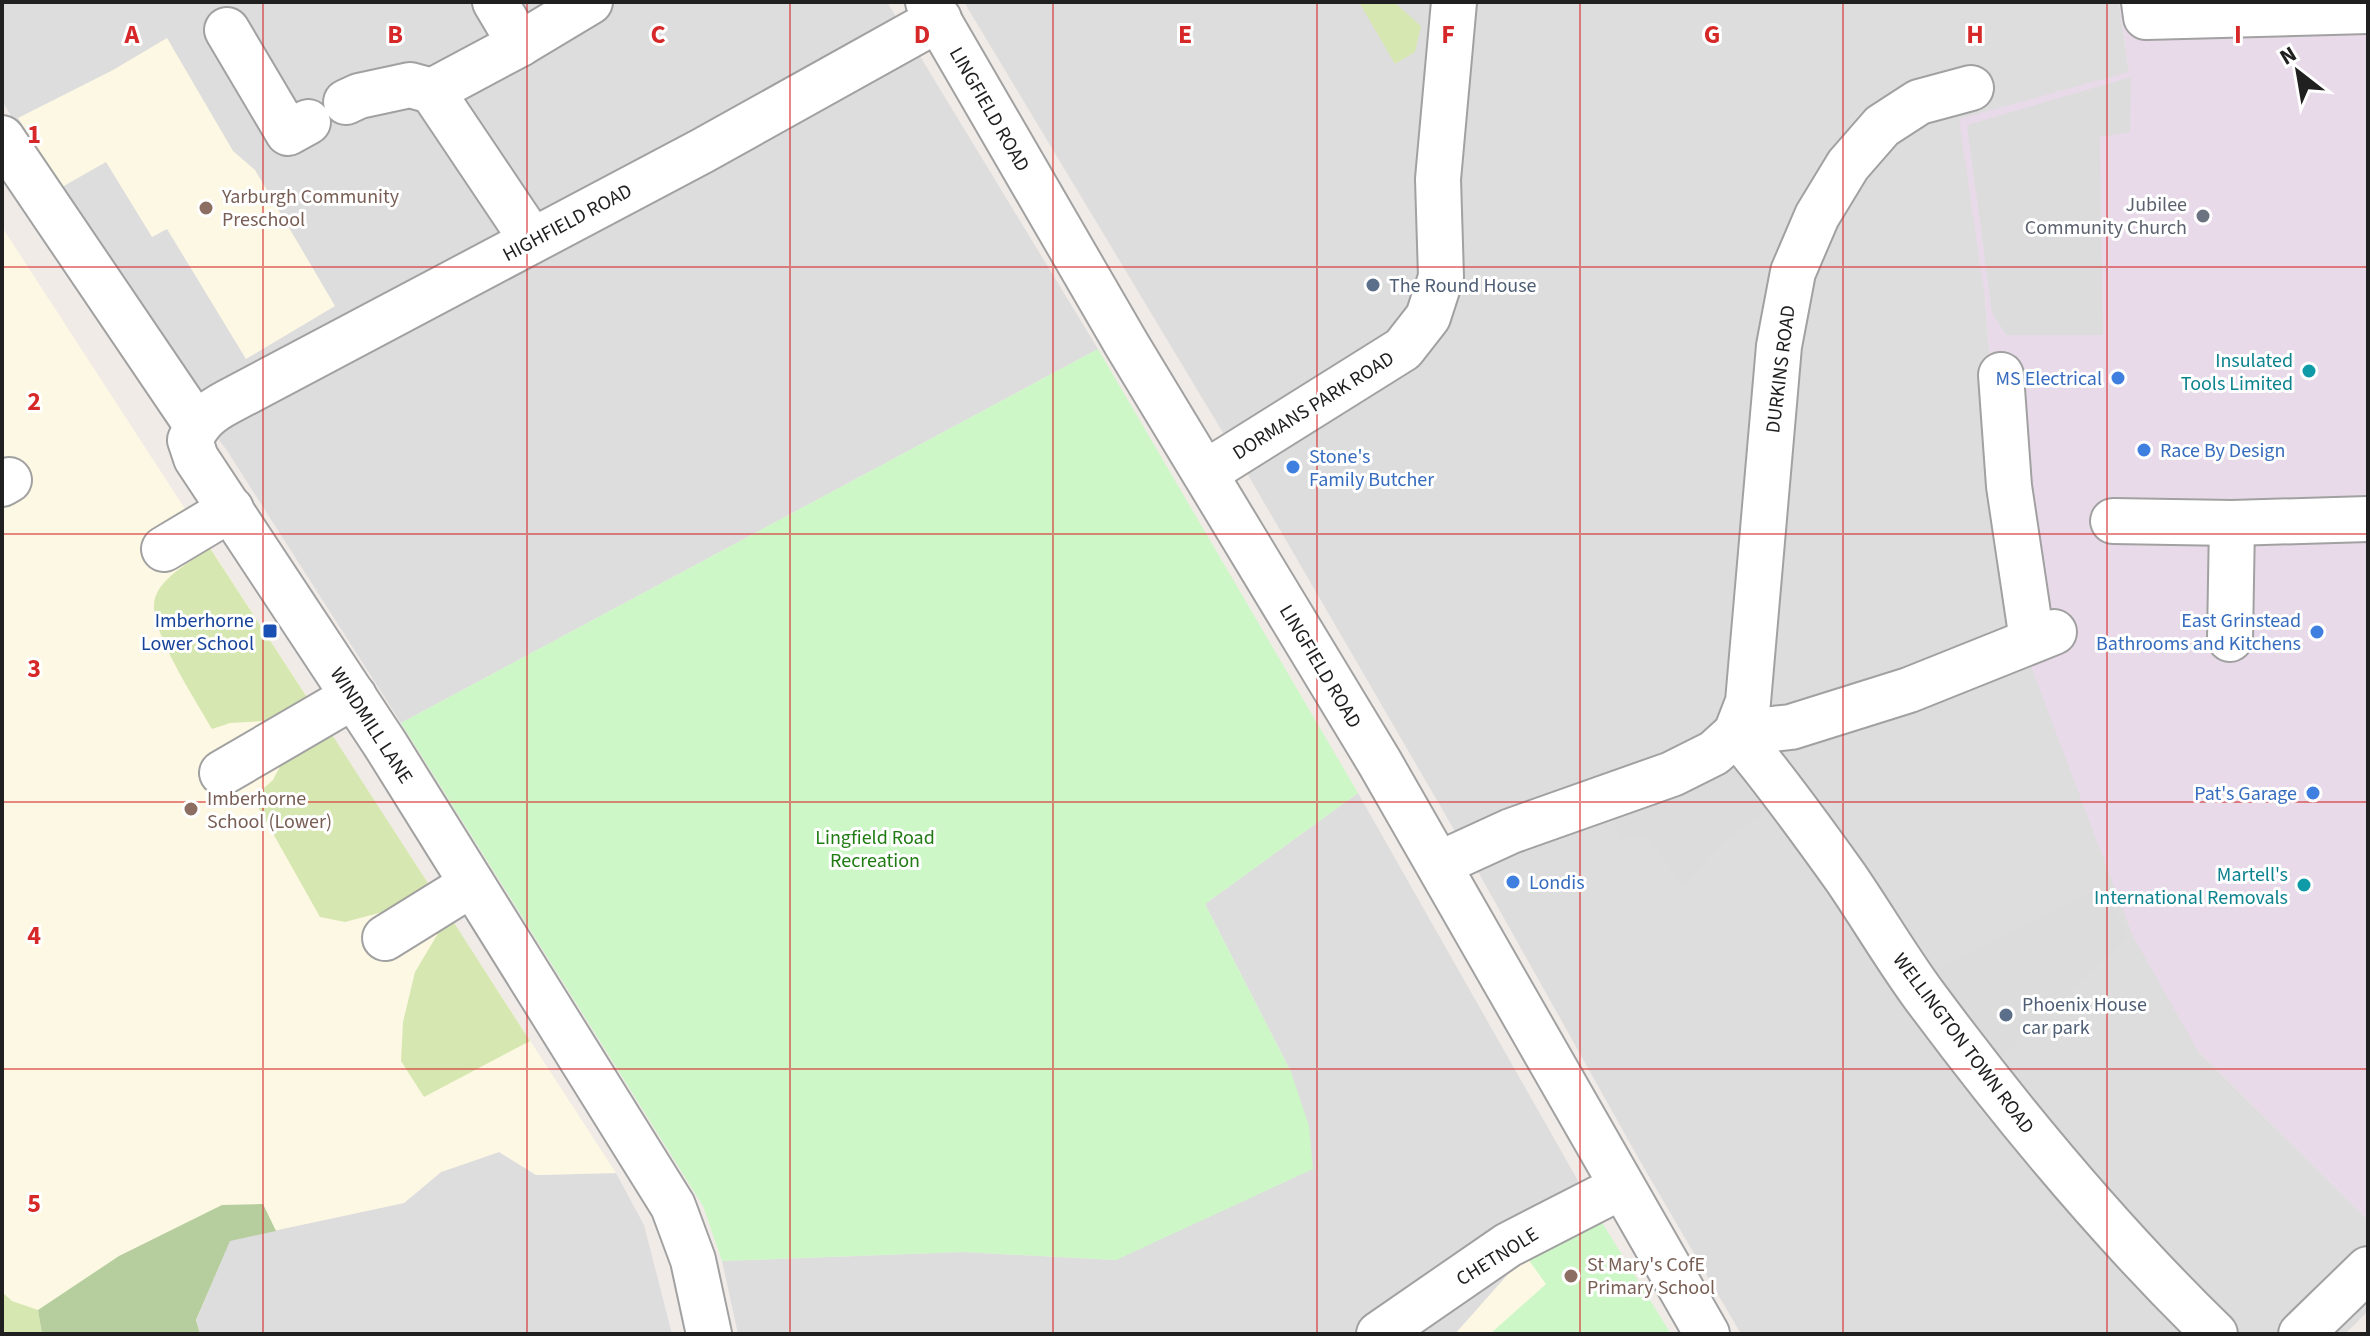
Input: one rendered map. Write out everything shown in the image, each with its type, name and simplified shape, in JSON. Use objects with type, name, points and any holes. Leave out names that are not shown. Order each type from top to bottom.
[{"type":"street","points":[[495,2],[520,44]]},
{"type":"street","points":[[432,91],[590,2]]},
{"type":"street","name":"DORMANS PARK ROAD","points":[[1205,473],[1403,349],[1428,317],[1441,277],[1438,179],[1454,2]]},
{"type":"street","points":[[2145,9],[2368,11]]},
{"type":"street","name":"LINGFIELD ROAD","points":[[933,11],[1127,345],[1439,864],[1707,1334]]},
{"type":"street","name":"HIGHFIELD ROAD","points":[[197,426],[207,414],[228,402],[716,143],[933,11]]},
{"type":"street","points":[[227,30],[288,133],[308,122]]},
{"type":"street","points":[[346,102],[359,96],[410,85],[432,91],[532,240]]},
{"type":"street","name":"DURKINS ROAD","points":[[1736,733],[1748,702],[1779,346],[1793,272],[1824,204],[1848,165],[1882,126],[1919,102],[1971,88]]},
{"type":"street","points":[[2,138],[197,426]]},
{"type":"street","points":[[1439,864],[1511,831],[1672,774],[1714,753],[1736,733],[1791,727],[1909,690],[2043,636],[2009,486],[2001,375]]},
{"type":"street","name":"WINDMILL LANE","points":[[197,426],[190,440],[196,458],[354,696],[673,1206],[693,1260],[709,1334]]},
{"type":"street","points":[[164,549],[231,509]]},
{"type":"street","points":[[2113,521],[2232,523],[2368,519]]},
{"type":"street","points":[[2230,639],[2232,523]]},
{"type":"street","points":[[222,773],[354,696]]},
{"type":"street","name":"WELLINGTON TOWN ROAD","points":[[1736,733],[1800,816],[1921,991],[2014,1114],[2153,1273],[2215,1334]]},
{"type":"street","points":[[385,938],[472,884]]},
{"type":"street","name":"CHETNOLE","points":[[1379,1334],[1508,1245],[1621,1187]]},
{"type":"street","points":[[2301,1334],[2368,1269]]},
{"type":"shaded area","points":[[2,2],[887,2],[1098,349],[401,723],[226,449],[184,395],[2,101]]},
{"type":"shaded area","points":[[964,2],[2119,2],[2129,72],[1985,298],[2000,485],[2016,594],[2051,659],[2032,665],[2198,1051],[2368,1220],[2368,1311],[2345,1334],[1741,1334],[1237,456]]},
{"type":"shaded area","points":[[2119,2],[2368,2],[2368,1220],[2198,1051],[2132,934],[2031,666],[2050,659],[2016,594],[2000,485],[1985,298],[1959,119],[2129,72]]},
{"type":"shaded area","name":"Yarburgh Community Preschool","points":[[167,38],[233,151],[255,170],[335,306],[246,359],[167,229],[152,237],[106,162],[62,187],[18,118],[113,70]]},
{"type":"shaded area","points":[[2131,77],[2130,132],[2100,137],[2103,335],[2006,335],[1992,312],[1967,125]]},
{"type":"shaded area","name":"Imberhorne School (Lower)","points":[[2,227],[616,1173],[536,1175],[499,1152],[441,1172],[404,1203],[230,1240],[196,1320],[200,1334],[2,1334]]},
{"type":"shaded area","points":[[1746,767],[1771,808],[1719,846],[1682,886],[1646,834],[1620,839],[1612,811],[1675,793]]},
{"type":"shaded area","points":[[1358,793],[1598,1216],[1490,1296],[1455,1334],[738,1334],[722,1261],[963,1252],[1116,1260],[1291,1072],[1205,904]]},
{"type":"shaded area","name":"Phoenix House car park","points":[[2104,887],[2127,937],[2000,1058],[1933,971]]},
{"type":"shaded area","points":[[499,1152],[536,1175],[616,1173],[644,1225],[672,1334],[200,1334],[196,1321],[230,1240],[404,1203],[441,1172]]},
{"type":"shaded area","points":[[1525,1255],[1671,1334],[1455,1334]]},
{"type":"green space","points":[[1359,2],[1394,2],[1421,26],[1415,52],[1395,64]]},
{"type":"green space","name":"Lingfield Road Recreation","points":[[1098,349],[1358,793],[1205,904],[1291,1072],[1309,1126],[1313,1169],[1116,1260],[963,1252],[722,1261],[703,1206],[401,723]]},
{"type":"green space","points":[[210,548],[314,708],[282,720],[230,723],[212,729],[174,664],[154,611],[155,598],[164,583]]},
{"type":"green space","points":[[327,727],[433,891],[394,909],[345,922],[320,917],[253,798],[273,780],[286,755]]},
{"type":"green space","points":[[449,915],[530,1041],[424,1097],[401,1061],[403,1022],[415,972]]},
{"type":"green space","points":[[263,1204],[276,1231],[230,1241],[196,1320],[200,1334],[42,1334],[38,1310],[119,1256],[222,1205]]},
{"type":"green space","name":"St Mary's CofE Primary School","points":[[1598,1216],[1671,1334],[1490,1334],[1546,1284],[1525,1255]]},
{"type":"green space","points":[[2,1292],[12,1301],[38,1310],[42,1334],[2,1334]]},
{"type":"place","name":"Yarburgh Community Preschool","points":[[206,208]]},
{"type":"place","name":"Jubilee Community Church","points":[[2203,216]]},
{"type":"place","name":"The Round House","points":[[1373,285]]},
{"type":"place","name":"Insulated Tools Limited","points":[[2309,371]]},
{"type":"place","name":"MS Electrical","points":[[2118,378]]},
{"type":"place","name":"Race By Design","points":[[2144,450]]},
{"type":"place","name":"Stone's Family Butcher","points":[[1293,467]]},
{"type":"place","name":"Imberhorne Lower School","points":[[270,631]]},
{"type":"place","name":"East Grinstead Bathrooms and Kitchens","points":[[2317,632]]},
{"type":"place","name":"Pat's Garage","points":[[2313,793]]},
{"type":"place","name":"Imberhorne School (Lower)","points":[[191,809]]},
{"type":"place","name":"Londis","points":[[1513,882]]},
{"type":"place","name":"Martell's International Removals","points":[[2304,885]]},
{"type":"place","name":"Phoenix House car park","points":[[2006,1015]]},
{"type":"place","name":"St Mary's CofE Primary School","points":[[1571,1276]]}]
